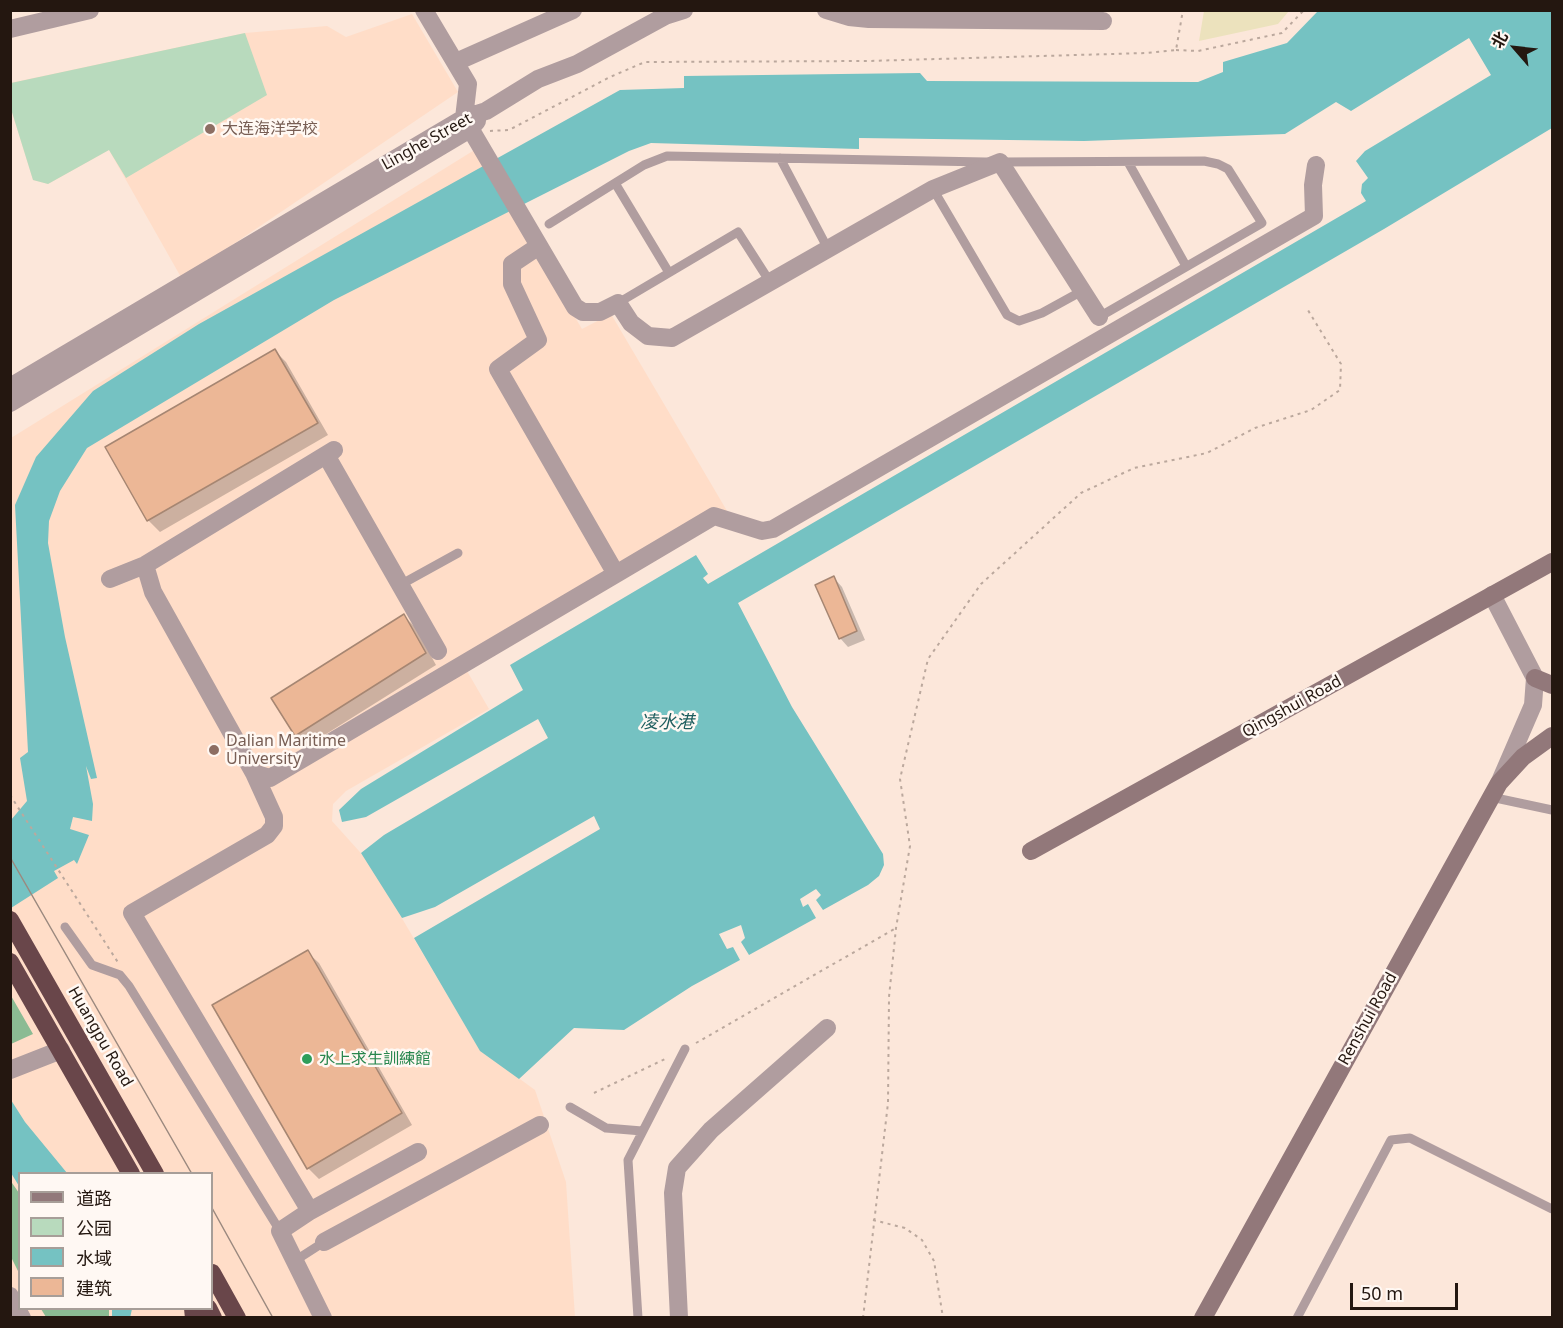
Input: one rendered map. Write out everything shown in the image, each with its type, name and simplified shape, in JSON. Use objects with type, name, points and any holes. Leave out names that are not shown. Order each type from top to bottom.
[{"type":"highway","name":"Huangpu Road","points":[[11,921],[154,1172]]},
{"type":"highway","points":[[10,962],[130,1172]]},
{"type":"highway","points":[[213,1275],[237,1317]]},
{"type":"street","points":[[10,29],[90,10]]},
{"type":"street","points":[[423,10],[468,84],[475,132],[526,225],[575,307],[583,312],[600,312],[618,303],[631,323],[648,336],[672,338],[933,189],[1000,162],[1098,317]]},
{"type":"street","points":[[456,62],[573,10]]},
{"type":"street","name":"Linghe Street","points":[[10,403],[475,132],[486,111],[538,79],[577,64],[665,16],[684,10]]},
{"type":"street","points":[[826,10],[849,17],[869,19],[1103,21]]},
{"type":"street","name":"Linghe Street","points":[[10,387],[475,132]]},
{"type":"street","points":[[254,773],[270,778],[714,516],[762,531],[773,529],[1314,216],[1313,185],[1316,165]]},
{"type":"street","points":[[539,246],[512,264],[512,284],[538,340],[498,369],[616,574]]},
{"type":"street","points":[[110,579],[145,565],[330,453],[438,651]]},
{"type":"street","name":"Qingshui Road","points":[[1031,851],[1552,562]]},
{"type":"street","points":[[145,565],[153,592],[254,773],[274,817],[273,826],[267,835],[132,913],[310,1211]]},
{"type":"street","points":[[1492,595],[1535,678],[1533,705],[1495,790]]},
{"type":"street","points":[[1535,678],[1552,685]]},
{"type":"street","name":"Renshui Road","points":[[1203,1317],[1495,790],[1523,757],[1552,735]]},
{"type":"street","points":[[680,1317],[673,1193],[677,1168],[711,1130],[827,1028]]},
{"type":"street","points":[[10,1070],[61,1050]]},
{"type":"street","points":[[324,1242],[540,1125]]},
{"type":"street","points":[[316,1315],[280,1231],[310,1211],[418,1152]]},
{"type":"street","points":[[10,1296],[22,1317]]},
{"type":"lane","points":[[549,224],[644,165],[667,156],[1000,162],[1204,161],[1228,169],[1262,223],[1098,317]]},
{"type":"lane","points":[[780,158],[828,249]]},
{"type":"lane","points":[[1128,162],[1186,266]]},
{"type":"lane","points":[[615,183],[668,272]]},
{"type":"lane","points":[[933,189],[1007,315],[1019,321],[1042,313],[1082,291]]},
{"type":"lane","points":[[618,303],[738,232],[770,282]]},
{"type":"lane","points":[[400,585],[458,553]]},
{"type":"lane","points":[[1495,790],[1552,810]]},
{"type":"lane","points":[[65,927],[92,965],[120,975],[129,986],[280,1231]]},
{"type":"lane","points":[[638,1317],[628,1160],[642,1131],[658,1106],[685,1049]]},
{"type":"lane","points":[[570,1107],[606,1128],[642,1131]]},
{"type":"lane","points":[[1297,1317],[1391,1140],[1410,1138],[1552,1209]]},
{"type":"lane","points":[[293,1262],[324,1242]]},
{"type":"path","points":[[1176,50],[1183,10]]},
{"type":"path","points":[[475,132],[509,130],[610,77],[645,62],[867,61],[1198,51],[1282,33],[1304,10]]},
{"type":"path","points":[[863,1317],[888,1103],[889,997],[896,928],[910,846],[900,779],[928,659],[981,584],[1081,493],[1134,468],[1207,453],[1255,428],[1311,410],[1340,390],[1341,364],[1306,307]]},
{"type":"path","points":[[10,795],[119,960],[120,975]]},
{"type":"path","points":[[594,1093],[685,1049],[896,928]]},
{"type":"path","points":[[873,1220],[905,1228],[922,1240],[934,1261],[943,1317]]},
{"type":"shaded area","name":"大连海洋学校","points":[[412,14],[458,92],[182,279],[109,150],[48,184],[33,180],[11,109],[10,83],[245,33],[327,26],[346,37]]},
{"type":"shaded area","name":"Dalian Maritime University","points":[[476,149],[582,329],[611,314],[730,516],[467,671],[489,709],[346,791],[333,804],[332,821],[368,861],[480,1050],[535,1090],[566,1182],[575,1317],[11,1318],[11,438]]},
{"type":"green space","points":[[245,33],[267,95],[126,178],[109,150],[48,184],[33,180],[11,109],[11,83]]},
{"type":"green space","points":[[10,994],[33,1034],[11,1044],[10,1044]]},
{"type":"green space","points":[[10,1180],[18,1192],[18,1271],[11,1257]]},
{"type":"green space","points":[[42,1310],[109,1310],[109,1317],[46,1317]]},
{"type":"sand","points":[[1204,10],[1289,11],[1278,24],[1199,41]]},
{"type":"water","name":"凌水港","points":[[1318,11],[1552,11],[1552,128],[1384,229],[738,603],[792,707],[883,854],[884,865],[879,876],[868,885],[823,910],[816,900],[821,895],[816,889],[800,899],[803,907],[808,904],[816,918],[749,955],[741,942],[745,938],[741,925],[719,934],[727,949],[733,947],[740,960],[692,986],[624,1030],[574,1028],[519,1079],[480,1051],[414,938],[600,829],[594,816],[435,907],[402,918],[361,853],[384,835],[548,738],[538,719],[366,817],[342,822],[339,810],[361,789],[523,690],[510,665],[696,555],[708,574],[703,578],[708,584],[1366,201],[1361,193],[1362,184],[1368,178],[1356,161],[1365,151],[1491,75],[1469,38],[1351,111],[1336,102],[1285,134],[1084,141],[859,138],[859,149],[651,143],[629,151],[334,300],[87,448],[60,491],[49,521],[48,543],[65,637],[97,778],[91,779],[86,766],[93,804],[92,821],[73,817],[70,829],[89,835],[77,864],[74,860],[54,871],[58,878],[11,908],[11,820],[27,801],[20,758],[28,752],[15,505],[36,457],[93,391],[199,324],[620,90],[684,88],[684,76],[920,73],[927,81],[1198,82],[1223,72],[1223,62],[1287,43]]},
{"type":"water","points":[[11,1100],[25,1122],[66,1172],[18,1172],[18,1184],[11,1173]]},
{"type":"water","points":[[112,1310],[132,1310],[130,1318],[112,1317]]},
{"type":"building","points":[[275,349],[318,423],[147,521],[105,447]]},
{"type":"building","points":[[834,576],[857,631],[839,639],[815,585]]},
{"type":"building","points":[[404,614],[426,653],[295,736],[271,698]]},
{"type":"building","name":"水上求生訓練館","points":[[308,950],[402,1113],[307,1169],[212,1005]]},
{"type":"tram line","points":[[10,857],[191,1172]]},
{"type":"tram line","points":[[213,1210],[273,1318]]},
{"type":"place","name":"大连海洋学校","points":[[210,129]]},
{"type":"place","name":"Dalian Maritime University","points":[[214,750]]},
{"type":"place","name":"水上求生訓練館","points":[[307,1059]]}]
